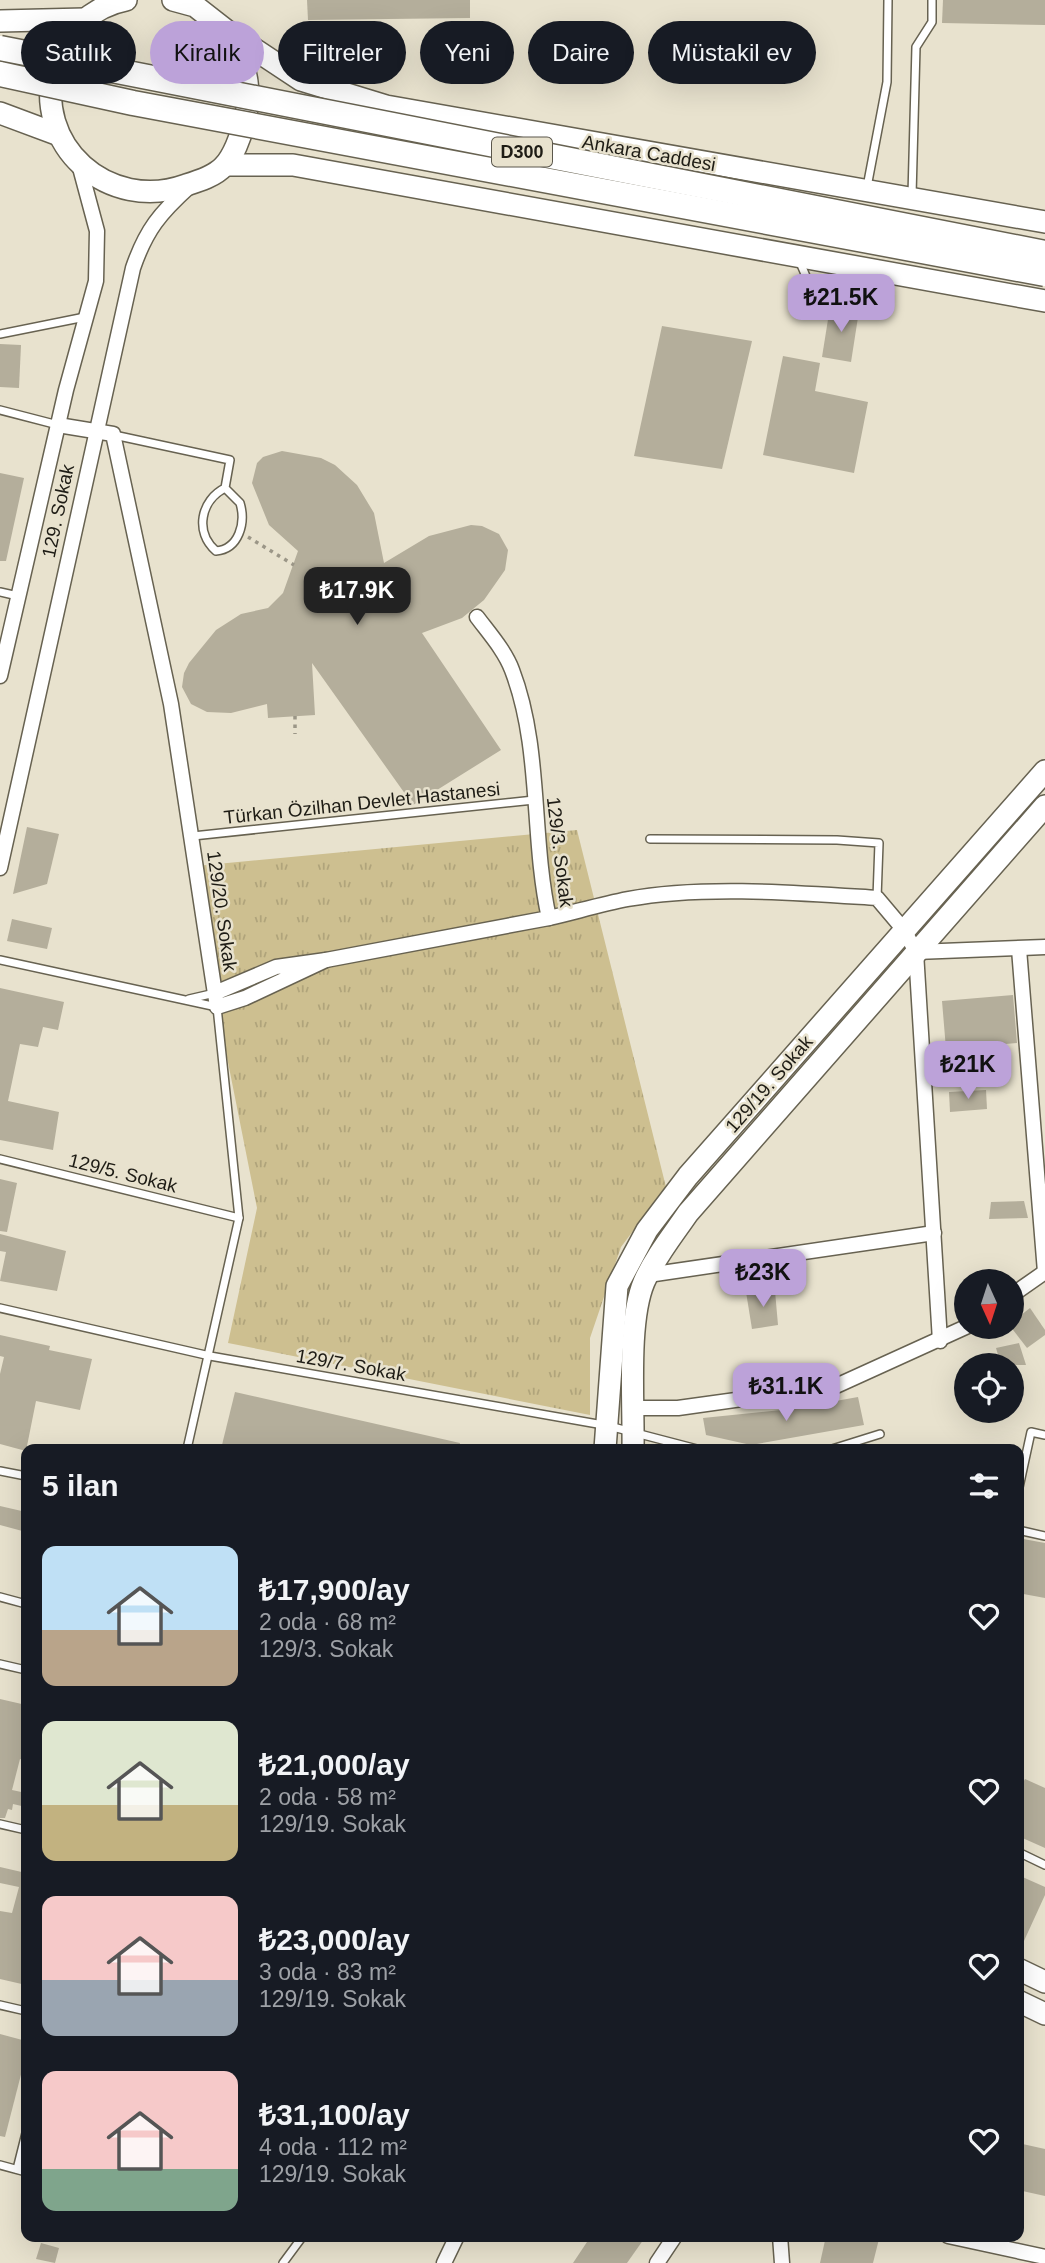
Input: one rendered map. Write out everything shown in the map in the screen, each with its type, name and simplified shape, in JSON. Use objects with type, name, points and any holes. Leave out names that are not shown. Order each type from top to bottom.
[{"type":"highway","name":"Ankara Caddesi","points":[[0,48],[1045,253]]},
{"type":"highway","name":"D300","points":[[0,74],[133,103],[1045,274]]},
{"type":"main road","points":[[0,22],[88,9],[126,0]]},
{"type":"main road","name":"Ankara Caddesi","points":[[173,0],[195,6],[214,21]]},
{"type":"main road","points":[[204,0],[220,21]]},
{"type":"main road","points":[[88,9],[65,41],[55,65],[50,101],[59,135],[79,164],[100,180],[131,191],[171,191],[194,183],[226,166],[293,165],[1045,301]]},
{"type":"main road","name":"Ankara Caddesi","points":[[264,56],[301,80],[386,106],[1045,222]]},
{"type":"main road","name":"Ankara Caddesi","points":[[226,166],[245,120],[248,84]]},
{"type":"main road","points":[[0,113],[59,135]]},
{"type":"main road","name":"129/19. Sokak","points":[[607,1444],[617,1286],[647,1230],[688,1177],[1045,771]]},
{"type":"main road","name":"129/19. Sokak","points":[[633,1442],[636,1318],[648,1275],[688,1213],[1045,806]]},
{"type":"main road","points":[[1024,1972],[1045,1982]]},
{"type":"main road","points":[[1024,2004],[1045,2014]]},
{"type":"street","name":"129. Sokak","points":[[0,676],[58,425],[96,281],[98,255],[92,205],[79,164]]},
{"type":"street","name":"129. Sokak","points":[[0,868],[95,430],[134,268],[142,244],[159,215],[194,183]]},
{"type":"street","points":[[58,425],[113,434]]},
{"type":"street","name":"129/20. Sokak","points":[[113,434],[171,704],[216,1000]]},
{"type":"street","name":"129/3. Sokak","points":[[216,1000],[245,999],[326,960],[549,918],[541,883],[528,736],[512,670],[477,617]]},
{"type":"street","points":[[549,918],[630,899],[677,895],[780,892],[877,898],[904,930],[916,952],[940,1341]]},
{"type":"street","points":[[916,952],[1045,947]]},
{"type":"street","points":[[1019,949],[1045,1272],[1024,1287]]},
{"type":"street","points":[[648,1275],[934,1233]]},
{"type":"street","points":[[634,1408],[678,1408],[836,1386],[954,1334]]},
{"type":"street","points":[[444,2263],[454,2242]]},
{"type":"street","points":[[657,2263],[672,2242]]},
{"type":"street","points":[[780,2242],[782,2263]]},
{"type":"street","points":[[976,2242],[1045,2257]]},
{"type":"lane","points":[[866,191],[887,82],[888,0]]},
{"type":"lane","points":[[931,203],[912,197],[916,47],[932,22],[932,0]]},
{"type":"lane","points":[[0,334],[86,317]]},
{"type":"lane","points":[[0,410],[58,425]]},
{"type":"lane","points":[[113,434],[230,460],[225,488],[205,508],[203,519],[206,537],[214,549],[223,550],[232,545],[240,532],[240,503],[225,488]]},
{"type":"lane","points":[[0,592],[19,596]]},
{"type":"lane","name":"Türkan Özilhan Devlet Hastanesi","points":[[193,836],[534,800]]},
{"type":"lane","points":[[650,839],[837,840],[880,843],[877,898]]},
{"type":"lane","name":"129/3. Sokak","points":[[0,960],[185,1000],[216,1000]]},
{"type":"lane","name":"129/3. Sokak","points":[[185,1000],[216,1000]]},
{"type":"lane","name":"129/20. Sokak","points":[[188,1444],[239,1218],[216,1000]]},
{"type":"lane","name":"129/5. Sokak","points":[[0,1159],[239,1218]]},
{"type":"lane","name":"129/7. Sokak","points":[[0,1308],[210,1356],[609,1426],[633,1442],[651,1444]]},
{"type":"lane","points":[[1024,1464],[1031,1432],[1045,1435]]},
{"type":"lane","points":[[848,1444],[880,1434]]},
{"type":"lane","points":[[0,1471],[21,1475]]},
{"type":"lane","points":[[1024,1531],[1045,1536]]},
{"type":"lane","points":[[0,1597],[21,1603]]},
{"type":"lane","points":[[0,1664],[21,1669]]},
{"type":"lane","points":[[0,1824],[21,1829]]},
{"type":"lane","points":[[1024,1855],[1045,1865]]},
{"type":"lane","points":[[0,2005],[21,2010]]},
{"type":"lane","points":[[17,2169],[21,2153]]},
{"type":"lane","points":[[0,2165],[21,2170]]},
{"type":"lane","points":[[283,2263],[297,2242]]},
{"type":"path","points":[[240,532],[294,565]]},
{"type":"path","points":[[295,716],[295,734]]},
{"type":"green space","points":[[577,830],[666,1187],[621,1247],[590,1338],[590,1415],[228,1343],[257,1208],[217,1007],[196,866]]},
{"type":"building","points":[[307,0],[470,0],[470,18],[308,20]]},
{"type":"building","points":[[943,0],[1045,0],[1045,25],[942,23]]},
{"type":"building","points":[[830,307],[859,311],[851,362],[822,357]]},
{"type":"building","points":[[662,326],[752,341],[722,469],[634,456]]},
{"type":"building","points":[[0,344],[21,345],[19,388],[0,387]]},
{"type":"building","points":[[783,356],[820,363],[815,391],[868,402],[854,473],[763,455]]},
{"type":"building","points":[[282,451],[321,458],[335,465],[357,485],[374,513],[384,563],[429,536],[471,525],[482,526],[499,534],[508,550],[505,570],[484,600],[462,618],[422,633],[501,750],[413,805],[312,663],[315,715],[268,718],[267,704],[231,713],[207,712],[191,704],[182,687],[189,663],[216,630],[241,614],[268,608],[283,593],[298,551],[269,525],[252,483],[257,463],[263,457]]},
{"type":"building","points":[[0,473],[24,478],[6,561],[0,561]]},
{"type":"building","points":[[27,827],[59,834],[47,884],[13,894]]},
{"type":"building","points":[[12,919],[52,928],[47,949],[7,941]]},
{"type":"building","points":[[0,988],[64,1002],[58,1030],[43,1027],[38,1047],[20,1044],[8,1101],[59,1112],[53,1150],[0,1140]]},
{"type":"building","points":[[1013,995],[1017,1043],[946,1049],[942,1001]]},
{"type":"building","points":[[986,1090],[987,1109],[950,1112],[949,1092]]},
{"type":"building","points":[[0,1179],[17,1183],[7,1232],[0,1231]]},
{"type":"building","points":[[1024,1201],[1028,1218],[989,1219],[991,1202]]},
{"type":"building","points":[[0,1234],[66,1251],[57,1291],[0,1281],[6,1252],[0,1251]]},
{"type":"building","points":[[775,1291],[778,1325],[752,1329],[746,1292]]},
{"type":"building","points":[[1030,1308],[1045,1330],[1045,1335],[1027,1348],[1020,1339],[1024,1339],[1024,1313]]},
{"type":"building","points":[[0,1335],[50,1346],[49,1350],[92,1359],[80,1410],[36,1401],[27,1444],[21,1444],[21,1450],[0,1444],[0,1374],[4,1357],[0,1356]]},
{"type":"building","points":[[1019,1343],[1022,1353],[997,1353],[996,1348]]},
{"type":"building","points":[[235,1392],[460,1443],[460,1444],[222,1444]]},
{"type":"building","points":[[858,1397],[864,1425],[757,1444],[706,1435],[703,1418],[791,1409]]},
{"type":"building","points":[[0,1506],[21,1511],[21,1531],[0,1525]]},
{"type":"building","points":[[1024,1539],[1045,1543],[1045,1598],[1024,1594]]},
{"type":"building","points":[[0,1699],[21,1704],[21,1759],[12,1790],[21,1792],[21,1806],[13,1804],[12,1810],[8,1809],[5,1818],[0,1818]]},
{"type":"building","points":[[1024,1781],[1045,1788],[1045,1848],[1024,1839]]},
{"type":"building","points":[[0,1867],[21,1872],[21,1984],[0,1979],[0,1911],[12,1913],[19,1887],[0,1883]]},
{"type":"building","points":[[1024,1878],[1045,1887],[1045,1895],[1024,1941]]},
{"type":"building","points":[[0,2034],[21,2040],[21,2075],[5,2137],[0,2136]]},
{"type":"building","points":[[1024,2144],[1045,2149],[1045,2196],[1024,2191]]},
{"type":"building","points":[[587,2242],[642,2242],[627,2263],[573,2263]]},
{"type":"building","points":[[825,2242],[878,2242],[873,2263],[820,2263]]},
{"type":"building","points":[[41,2243],[59,2248],[55,2263],[36,2259]]}]
